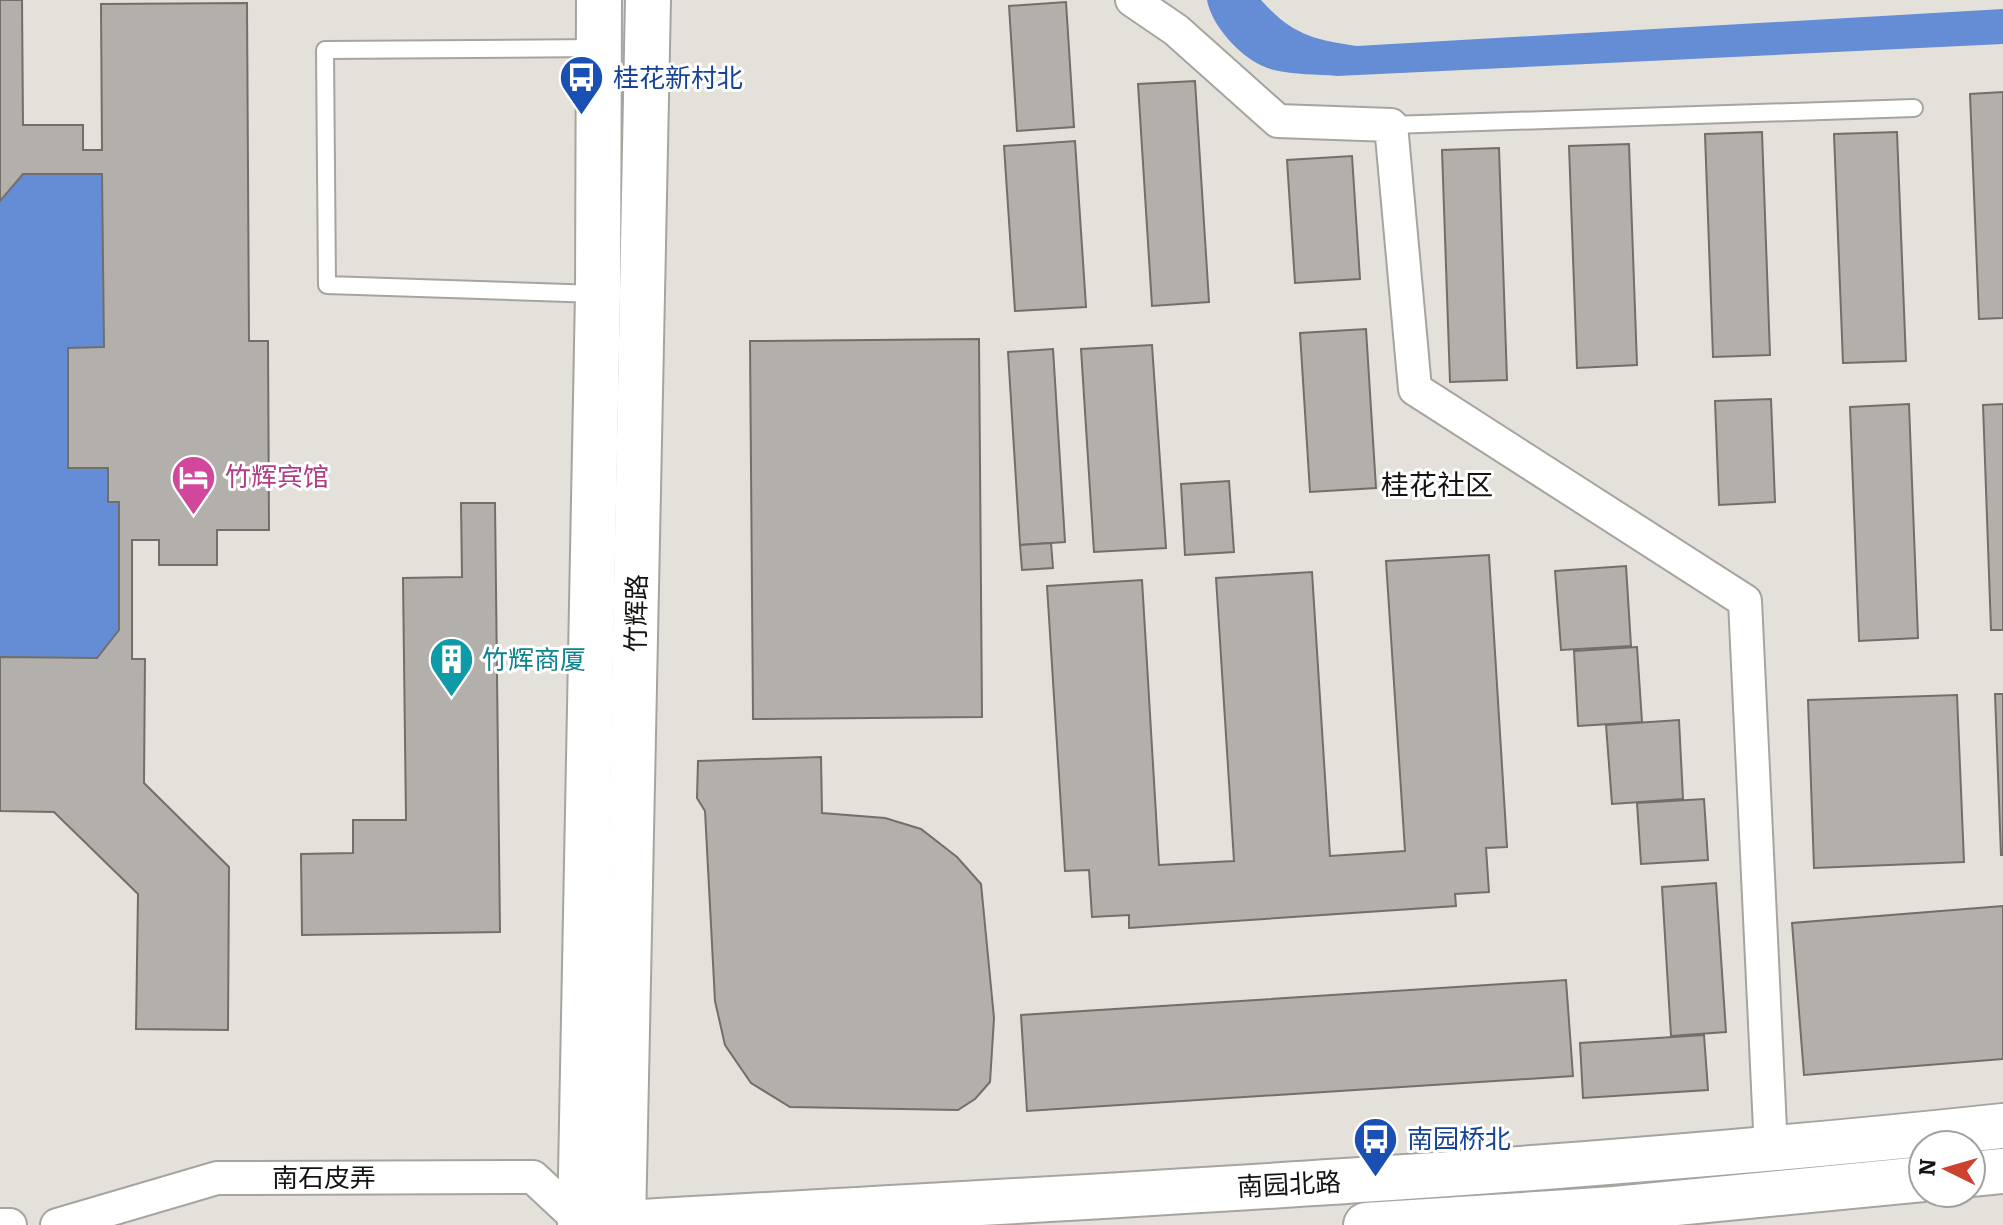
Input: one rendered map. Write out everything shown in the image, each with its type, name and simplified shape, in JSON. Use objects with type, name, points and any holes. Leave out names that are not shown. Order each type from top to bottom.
[{"type":"main road","name":"竹辉路","points":[[598,1224],[599,0]]},
{"type":"main road","name":"竹辉路","points":[[598,1224],[648,0]]},
{"type":"main road","name":"南园北路","points":[[598,1224],[1416,1178],[1771,1150],[2003,1126]]},
{"type":"main road","name":"南园北路","points":[[1366,1225],[1629,1208],[1907,1181]]},
{"type":"street","points":[[1132,0],[1176,30],[1278,121],[1391,125],[1415,389],[1745,601],[1771,1150]]},
{"type":"street","name":"南石皮弄","points":[[57,1225],[217,1178],[533,1177],[598,1224]]},
{"type":"street","points":[[0,1225],[10,1225]]},
{"type":"lane","points":[[598,294],[327,285],[325,50],[599,48]]},
{"type":"lane","points":[[1391,125],[1914,108]]},
{"type":"water","points":[[1207,0],[1261,0],[1282,21],[1304,34],[1357,46],[2003,9],[2003,44],[1337,76],[1297,74],[1263,66],[1242,53],[1223,33]]},
{"type":"water","points":[[23,174],[102,174],[104,347],[68,348],[68,468],[108,468],[108,502],[119,502],[119,630],[97,658],[0,657],[0,201]]},
{"type":"building","name":"竹辉宾馆","points":[[0,0],[22,0],[23,125],[83,125],[83,150],[102,150],[101,4],[247,3],[249,341],[268,341],[269,530],[217,530],[217,565],[159,565],[159,540],[132,540],[132,659],[145,659],[144,783],[229,867],[228,1030],[136,1029],[138,894],[54,812],[0,811],[0,657],[97,658],[119,630],[119,502],[108,502],[108,468],[68,468],[68,348],[104,347],[102,174],[23,174],[0,201]]},
{"type":"building","points":[[1066,2],[1074,127],[1017,131],[1009,6]]},
{"type":"building","points":[[1195,81],[1209,302],[1152,306],[1138,84]]},
{"type":"building","points":[[2003,92],[2003,318],[1979,319],[1970,94]]},
{"type":"building","points":[[1762,132],[1770,355],[1713,357],[1705,134]]},
{"type":"building","points":[[1897,132],[1906,361],[1843,363],[1834,134]]},
{"type":"building","points":[[1075,141],[1086,307],[1015,311],[1004,146]]},
{"type":"building","points":[[1629,144],[1637,365],[1577,368],[1569,146]]},
{"type":"building","points":[[1499,148],[1507,380],[1450,382],[1442,150]]},
{"type":"building","points":[[1352,156],[1360,279],[1295,283],[1287,160]]},
{"type":"building","points":[[1366,329],[1376,488],[1310,492],[1300,333]]},
{"type":"building","points":[[979,339],[982,717],[753,719],[750,341]]},
{"type":"building","points":[[1152,345],[1166,548],[1094,552],[1081,349]]},
{"type":"building","points":[[1053,349],[1065,542],[1020,545],[1008,352]]},
{"type":"building","points":[[1771,399],[1775,502],[1719,505],[1715,401]]},
{"type":"building","points":[[1909,404],[1918,638],[1859,641],[1850,407]]},
{"type":"building","points":[[2003,404],[2003,630],[1991,630],[1983,405]]},
{"type":"building","points":[[1229,481],[1234,552],[1185,555],[1181,484]]},
{"type":"building","name":"竹辉商厦","points":[[461,503],[495,503],[500,932],[302,935],[301,854],[353,853],[353,820],[406,820],[403,578],[462,577]]},
{"type":"building","points":[[1051,543],[1053,568],[1022,570],[1020,545]]},
{"type":"building","points":[[1489,555],[1507,847],[1486,848],[1489,892],[1455,894],[1456,906],[1129,928],[1129,915],[1092,917],[1089,870],[1065,871],[1047,586],[1142,580],[1159,865],[1234,861],[1216,578],[1312,572],[1330,856],[1405,851],[1386,561]]},
{"type":"building","points":[[1626,566],[1631,646],[1561,650],[1555,571]]},
{"type":"building","points":[[1637,647],[1642,722],[1578,726],[1574,651]]},
{"type":"building","points":[[1995,694],[2003,694],[2003,855],[2001,855]]},
{"type":"building","points":[[1957,695],[1964,862],[1814,868],[1808,700]]},
{"type":"building","points":[[1679,720],[1683,799],[1612,804],[1606,725]]},
{"type":"building","points":[[821,757],[822,813],[885,818],[921,829],[957,857],[981,884],[994,1018],[990,1082],[975,1099],[958,1110],[790,1107],[751,1083],[725,1045],[715,1001],[705,811],[697,798],[698,761]]},
{"type":"building","points":[[1704,799],[1708,860],[1641,864],[1637,803]]},
{"type":"building","points":[[1716,883],[1726,1032],[1671,1036],[1662,887]]},
{"type":"building","points":[[2003,906],[2003,1059],[1804,1075],[1792,923]]},
{"type":"building","points":[[1566,980],[1573,1076],[1027,1111],[1021,1015]]},
{"type":"building","points":[[1704,1035],[1708,1090],[1583,1098],[1580,1043]]},
{"type":"place","name":"桂花新村北","points":[[582,117]]},
{"type":"place","name":"竹辉宾馆","points":[[194,516]]},
{"type":"place","name":"竹辉商厦","points":[[451,699]]},
{"type":"place","name":"南园桥北","points":[[1376,1178]]},
{"type":"district","name":"桂花社区","points":[[1437,485]]}]
